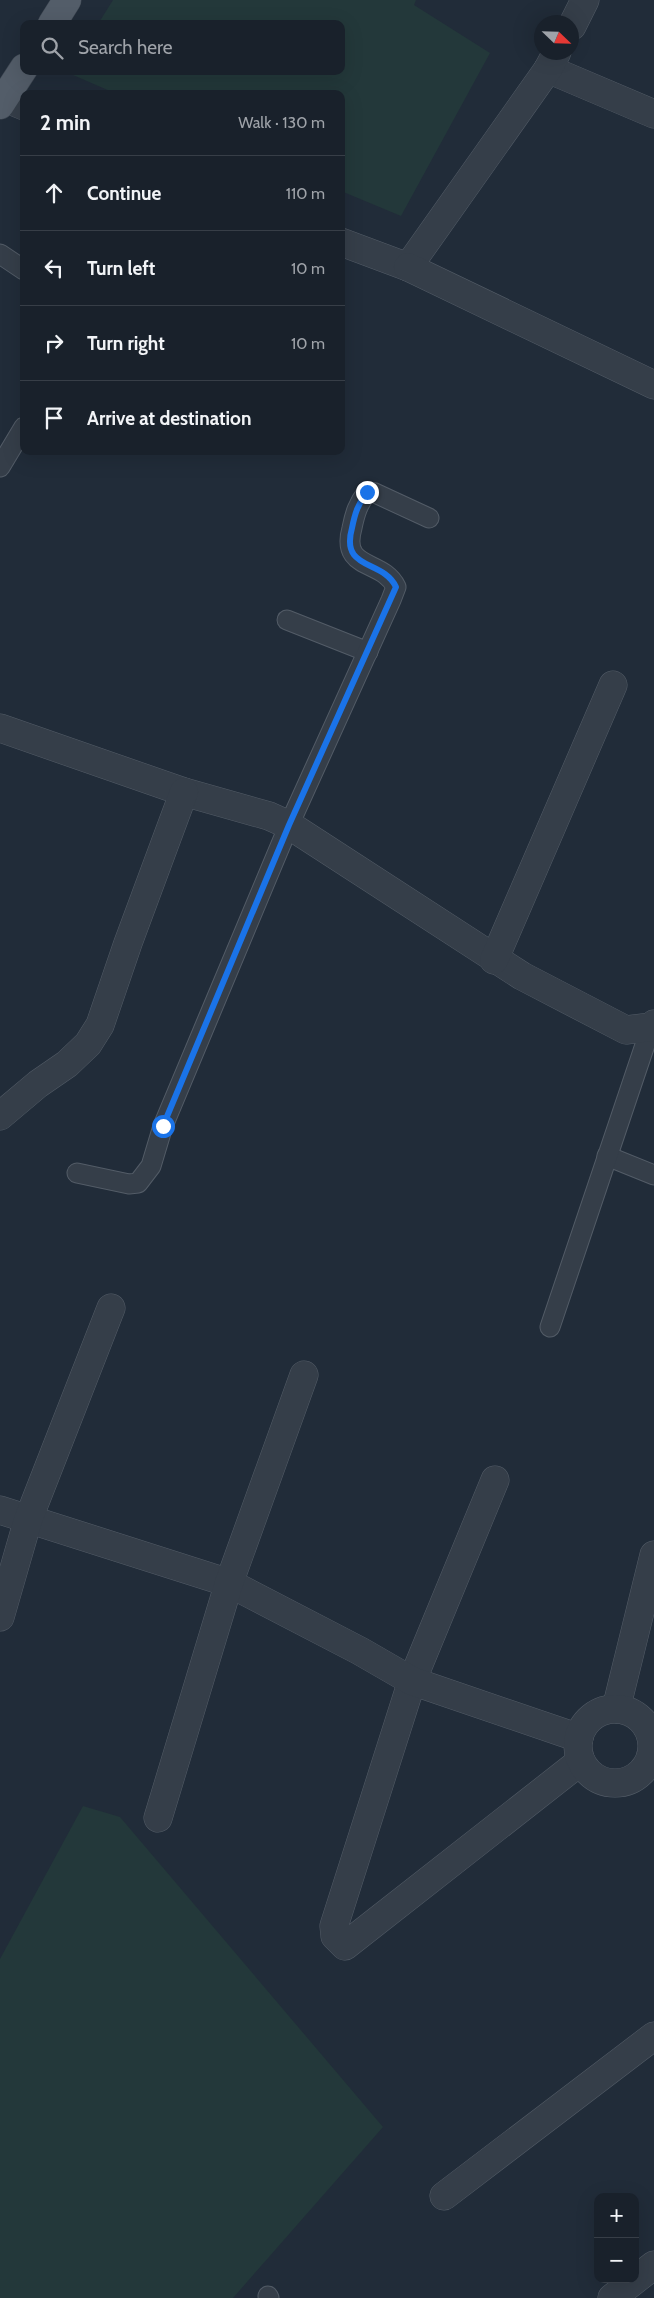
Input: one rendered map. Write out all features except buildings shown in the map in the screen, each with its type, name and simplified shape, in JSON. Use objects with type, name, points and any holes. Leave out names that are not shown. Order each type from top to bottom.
[{"type":"main road","points":[[54,20],[67,0]]},
{"type":"main road","points":[[10,103],[21,75]]},
{"type":"street","points":[[578,15],[585,0]]},
{"type":"street","points":[[408,267],[553,61],[654,114]]},
{"type":"street","points":[[345,243],[408,267],[654,385]]},
{"type":"street","points":[[494,960],[613,684]]},
{"type":"street","points":[[0,728],[184,792],[269,816],[289,825],[494,960],[626,1030],[652,1025]]},
{"type":"street","points":[[0,1116],[38,1084],[66,1064],[88,1044],[100,1026],[128,943],[184,792]]},
{"type":"street","points":[[0,1617],[28,1520],[111,1308]]},
{"type":"street","points":[[158,1818],[229,1583],[304,1375]]},
{"type":"street","points":[[496,1480],[412,1681],[334,1926],[335,1936],[342,1946],[345,1946],[580,1750]]},
{"type":"street","points":[[0,1510],[229,1583],[360,1651],[412,1681],[580,1750]]},
{"type":"street","points":[[616,1709],[654,1555]]},
{"type":"street","points":[[616,1709],[628,1712],[639,1718],[649,1734],[653,1752],[648,1764],[630,1780],[608,1783],[596,1779],[587,1771],[580,1750],[584,1726],[592,1717],[603,1711],[616,1709]]},
{"type":"street","points":[[444,2196],[654,2036]]},
{"type":"street","points":[[612,2298],[654,2264]]},
{"type":"lane","points":[[0,254],[20,267]]},
{"type":"lane","points":[[0,467],[20,434]]},
{"type":"lane","points":[[77,1173],[129,1184],[138,1183],[151,1166],[163,1126],[289,825],[396,587],[391,577],[359,561],[352,553],[348,540],[358,504],[367,492],[375,493],[429,518]]},
{"type":"lane","points":[[287,620],[368,652]]},
{"type":"lane","points":[[550,1327],[652,1025]]},
{"type":"lane","points":[[607,1156],[654,1174]]},
{"type":"green space","points":[[113,0],[416,0],[414,5],[490,53],[401,216],[345,193],[345,90],[108,90],[73,75],[345,75],[345,20],[100,20]]},
{"type":"green space","points":[[83,1806],[120,1817],[383,2127],[233,2298],[0,2298],[0,1959]]},
{"type":"route","points":[[163,1126],[289,825],[396,587],[391,577],[359,561],[352,553],[348,540],[358,504],[367,492]]}]
